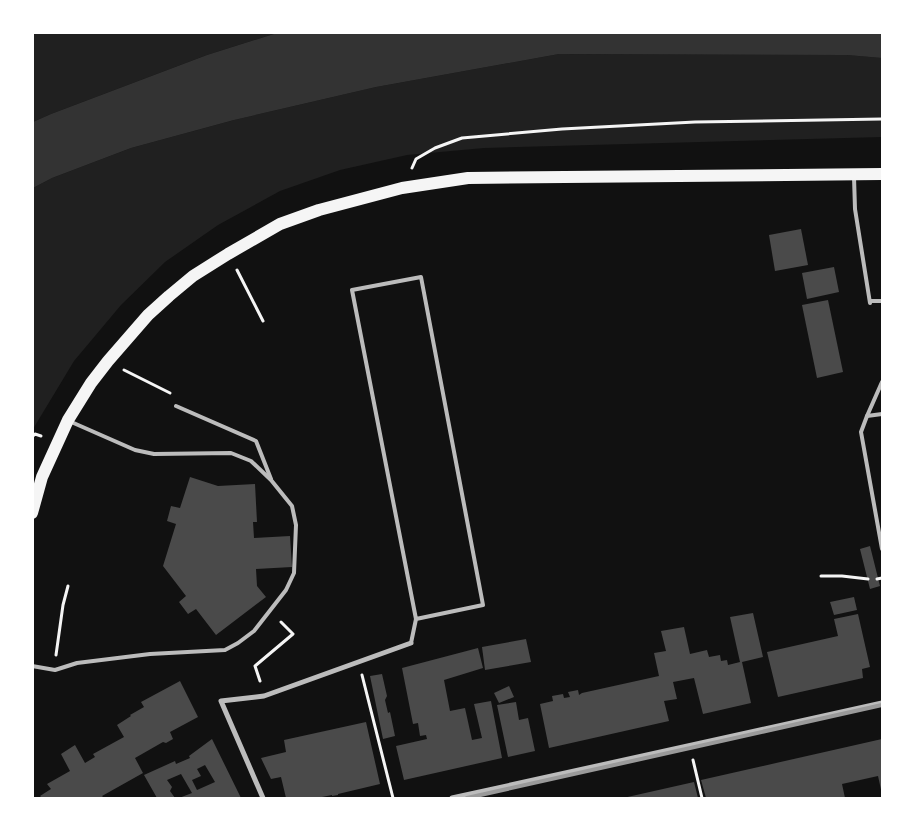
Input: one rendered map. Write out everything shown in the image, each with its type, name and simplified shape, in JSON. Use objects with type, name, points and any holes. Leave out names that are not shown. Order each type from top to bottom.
[{"type":"main road","points":[[32,513],[42,477],[68,420],[91,383],[108,361],[148,315],[193,276],[280,224],[318,210],[402,188],[468,178],[882,174]]},
{"type":"street","points":[[263,798],[221,700],[264,696],[411,643]]},
{"type":"street","points":[[452,798],[468,797],[882,703]]},
{"type":"lane","points":[[854,175],[855,209],[870,302],[882,301]]},
{"type":"lane","points":[[411,643],[416,619],[352,290],[421,277],[483,605],[416,619]]},
{"type":"lane","points":[[882,382],[861,432],[882,549]]},
{"type":"lane","points":[[176,406],[256,441],[271,480]]},
{"type":"lane","points":[[867,416],[882,414]]},
{"type":"lane","points":[[32,666],[55,670],[77,663],[150,654],[225,650],[254,631],[286,590],[294,573],[296,525],[292,506],[271,480],[251,461],[231,453],[154,454],[135,450],[68,420]]},
{"type":"path","points":[[402,188],[416,159],[435,148],[462,138],[562,128],[695,122],[882,119]]},
{"type":"path","points":[[228,254],[263,321]]},
{"type":"path","points":[[108,361],[173,394]]},
{"type":"path","points":[[821,576],[868,579]]},
{"type":"path","points":[[878,579],[882,578]]},
{"type":"path","points":[[58,640],[68,586]]},
{"type":"path","points":[[264,696],[255,666],[293,634],[270,610]]},
{"type":"path","points":[[365,688],[393,798]]},
{"type":"path","points":[[690,746],[702,798]]},
{"type":"shaded area","points":[[882,32],[882,58],[847,55],[559,54],[376,87],[234,120],[131,148],[52,178],[33,188],[33,122],[207,55],[277,33]]},
{"type":"shaded area","points":[[33,33],[277,33],[207,55],[33,122]]},
{"type":"shaded area","points":[[559,54],[847,55],[882,58],[882,137],[484,148],[407,155],[340,170],[280,191],[218,225],[165,262],[121,305],[74,361],[33,429],[33,188],[52,178],[131,148],[234,120],[376,87]]},
{"type":"building","points":[[801,229],[808,265],[775,271],[769,235]]},
{"type":"building","points":[[834,267],[839,292],[807,299],[802,273]]},
{"type":"building","points":[[828,300],[843,372],[817,378],[802,305]]},
{"type":"building","points":[[190,477],[218,486],[255,484],[257,522],[253,522],[254,538],[290,536],[292,567],[256,569],[257,586],[266,597],[216,635],[196,609],[188,614],[179,602],[186,596],[163,566],[176,524],[167,521],[171,506],[180,508]]},
{"type":"building","points":[[870,546],[880,586],[870,589],[860,549]]},
{"type":"building","points":[[854,597],[857,610],[834,615],[830,602]]},
{"type":"building","points":[[753,613],[763,657],[742,662],[751,703],[703,714],[694,678],[673,682],[677,699],[664,701],[669,721],[549,748],[540,704],[553,701],[552,696],[563,694],[564,698],[570,697],[568,692],[578,690],[579,695],[659,676],[654,653],[666,651],[661,631],[684,627],[690,654],[707,650],[709,657],[720,655],[721,661],[727,660],[728,665],[740,662],[730,617]]},
{"type":"building","points":[[858,614],[870,667],[862,669],[863,678],[778,697],[767,652],[838,636],[834,619]]},
{"type":"building","points":[[526,639],[531,662],[485,670],[482,647]]},
{"type":"building","points":[[478,648],[483,668],[444,680],[450,711],[465,708],[472,740],[482,738],[474,704],[491,701],[502,758],[404,780],[396,746],[427,739],[426,735],[420,736],[418,723],[413,724],[402,668]]},
{"type":"building","points":[[382,674],[387,696],[385,700],[388,713],[390,712],[395,736],[383,739],[370,676]]},
{"type":"building","points":[[180,681],[198,717],[170,732],[173,739],[166,743],[163,742],[135,758],[143,773],[102,796],[104,798],[42,798],[40,796],[51,789],[47,784],[70,771],[61,754],[75,745],[85,763],[95,757],[93,754],[124,737],[117,725],[144,707],[141,702]]},
{"type":"building","points":[[509,686],[514,697],[499,703],[494,693]]},
{"type":"building","points":[[516,702],[519,720],[528,718],[535,751],[508,757],[497,705]]},
{"type":"building","points":[[366,722],[380,784],[332,796],[286,798],[281,777],[271,779],[261,758],[286,752],[284,740]]},
{"type":"building","points":[[212,739],[241,798],[179,798],[192,793],[181,774],[167,780],[172,787],[170,791],[175,798],[157,798],[144,775],[175,761],[176,764],[190,758],[189,756]],"holes":[[[205,765],[215,782],[197,790],[192,780],[201,776],[197,769]]]},
{"type":"building","points":[[882,739],[882,794],[878,776],[842,784],[845,798],[706,798],[701,780]]},
{"type":"building","points":[[694,782],[698,798],[623,798]]},
{"type":"railway","points":[[467,798],[882,705]]}]
